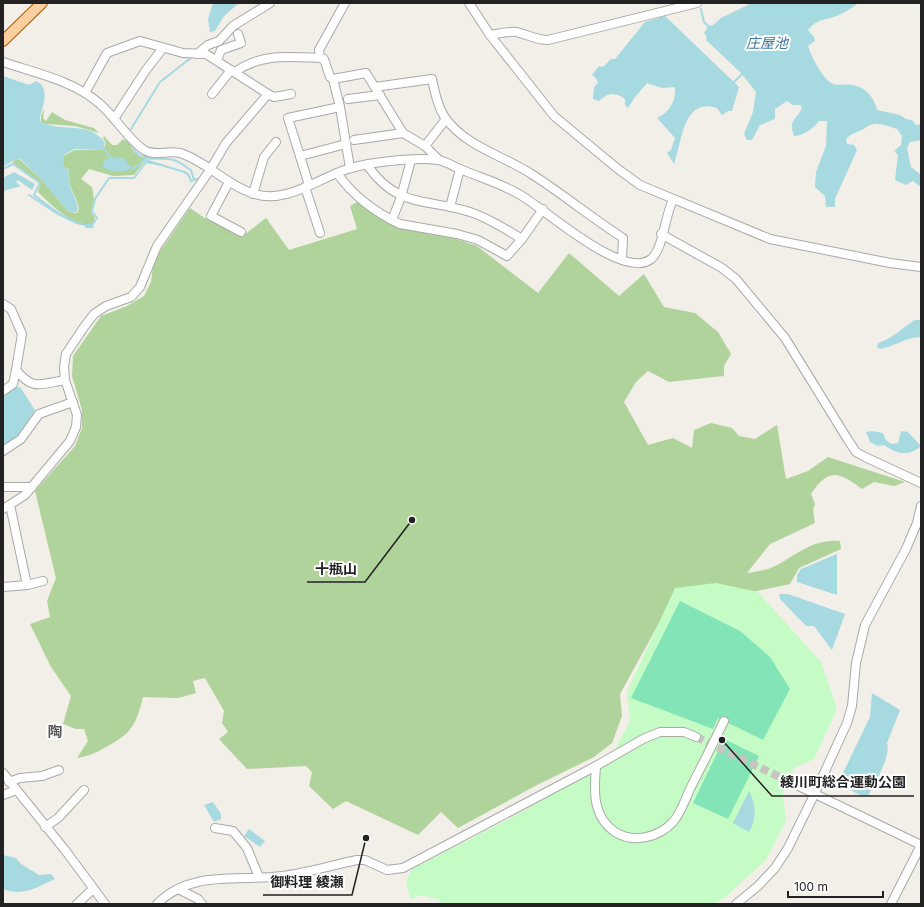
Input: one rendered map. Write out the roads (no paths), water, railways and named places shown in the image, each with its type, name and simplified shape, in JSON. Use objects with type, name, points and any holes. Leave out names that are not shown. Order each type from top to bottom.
[{"type":"main road","points":[[3,42],[42,3]]},
{"type":"street","points":[[197,54],[208,45],[219,41],[233,26],[270,3]]},
{"type":"street","points":[[320,58],[319,50],[344,3]]},
{"type":"street","points":[[469,3],[490,36],[539,98],[562,124],[640,185],[673,200],[778,242],[890,263],[921,266]]},
{"type":"street","points":[[490,36],[508,32],[517,32],[531,38],[548,40],[697,3]]},
{"type":"street","points":[[217,60],[221,50],[241,43],[238,34]]},
{"type":"street","points":[[85,93],[107,53],[140,41],[183,54],[206,54],[268,94],[274,96],[292,94]]},
{"type":"street","points":[[114,119],[146,70],[163,48]]},
{"type":"street","points":[[212,94],[233,71],[245,65],[274,56],[324,59],[330,77],[333,79],[340,107],[350,168]]},
{"type":"street","points":[[3,62],[53,79],[85,93],[101,105],[145,150],[155,153],[180,153],[229,182],[253,194],[266,197],[281,196],[350,168],[411,160],[439,160]]},
{"type":"street","points":[[333,79],[366,73],[403,133],[425,146],[439,160],[507,188],[543,209],[596,248],[611,256],[636,263],[644,263],[651,259],[656,253],[668,209],[673,200]]},
{"type":"street","points":[[348,99],[432,80],[437,101],[446,119],[474,144],[532,174],[623,238],[622,259]]},
{"type":"street","points":[[27,585],[7,507],[25,495],[70,441],[76,427],[77,415],[65,380],[66,354],[94,314],[106,306],[131,297],[140,287],[157,246],[210,170],[226,143],[245,118],[264,100],[268,94]]},
{"type":"street","points":[[320,233],[300,156],[288,118],[340,107]]},
{"type":"street","points":[[425,146],[446,119]]},
{"type":"street","points":[[354,140],[403,133]]},
{"type":"street","points":[[253,194],[264,157],[276,142]]},
{"type":"street","points":[[300,156],[346,144]]},
{"type":"street","points":[[392,220],[401,197],[411,160]]},
{"type":"street","points":[[367,165],[373,173],[401,197],[450,208],[492,221],[522,239]]},
{"type":"street","points":[[450,208],[460,169]]},
{"type":"street","points":[[337,173],[343,181],[376,211],[400,224],[457,234],[478,240],[507,256],[522,239],[543,209]]},
{"type":"street","points":[[229,182],[211,216],[241,232]]},
{"type":"street","points":[[662,234],[722,268],[736,279],[785,338],[856,452],[921,483]]},
{"type":"street","points":[[3,304],[11,309],[22,334],[13,384],[3,391]]},
{"type":"street","points":[[16,370],[25,382],[35,385],[65,380]]},
{"type":"street","points":[[3,451],[21,439],[39,414],[73,402]]},
{"type":"street","points":[[3,487],[32,486]]},
{"type":"street","points":[[736,904],[758,886],[775,868],[788,848],[815,793],[849,717],[852,706],[856,663],[865,625],[906,549],[917,523],[921,506]]},
{"type":"street","points":[[3,587],[43,582]]},
{"type":"street","points":[[596,766],[595,802],[600,816],[609,828],[618,834],[628,836],[644,838],[655,836],[674,821],[724,721]]},
{"type":"street","points":[[157,904],[162,898],[178,889],[209,879],[282,876],[357,860],[365,860],[387,870],[403,868],[596,766],[619,751],[643,739],[660,732],[684,732],[696,737]]},
{"type":"street","points":[[9,782],[20,778],[42,776],[59,770]]},
{"type":"street","points":[[3,773],[65,850],[105,904]]},
{"type":"street","points":[[786,780],[921,845],[890,904]]},
{"type":"street","points":[[3,795],[16,790]]},
{"type":"street","points":[[45,827],[58,818],[84,790]]},
{"type":"street","points":[[215,828],[233,830],[247,848],[259,877]]},
{"type":"street","points":[[77,904],[93,889]]},
{"type":"street","points":[[178,889],[198,899],[202,904]]},
{"type":"water","points":[[213,3],[239,3],[224,16],[215,31],[210,32],[208,19]]},
{"type":"water","name":"庄屋池","points":[[752,3],[859,3],[842,14],[819,21],[812,26],[808,30],[814,37],[815,41],[808,46],[817,66],[831,83],[837,85],[858,86],[869,94],[874,101],[877,110],[900,115],[906,119],[912,120],[916,125],[921,124],[921,140],[910,142],[907,148],[911,167],[921,175],[921,187],[913,181],[906,185],[895,180],[898,155],[894,151],[901,145],[902,136],[897,129],[884,125],[873,124],[846,139],[847,144],[854,145],[857,150],[835,199],[835,207],[826,207],[825,196],[815,187],[816,172],[826,146],[827,121],[819,121],[808,131],[801,135],[794,136],[792,123],[802,108],[800,105],[793,105],[787,101],[775,109],[775,119],[760,125],[752,140],[747,140],[744,134],[753,112],[756,92],[741,73],[706,40],[707,38],[704,32],[707,30],[706,28],[710,25],[712,26],[721,18]]},
{"type":"water","points":[[665,16],[739,87],[732,111],[728,111],[722,115],[717,108],[705,106],[697,109],[690,116],[685,124],[674,164],[667,153],[671,150],[675,138],[657,118],[662,116],[671,106],[675,87],[662,88],[647,83],[628,108],[625,105],[625,99],[618,95],[611,94],[605,96],[599,101],[593,99],[594,87],[598,83],[596,78],[592,75],[599,66],[603,67],[611,59],[615,59],[645,22]]},
{"type":"water","points":[[3,76],[29,85],[36,81],[42,85],[45,97],[40,119],[41,122],[58,127],[84,129],[99,136],[105,143],[102,150],[74,149],[64,155],[63,166],[69,171],[70,187],[77,203],[78,209],[76,212],[69,212],[41,179],[20,159],[14,160],[3,167]]},
{"type":"water","points":[[111,157],[124,158],[131,168],[125,171],[114,171],[104,168],[103,162]]},
{"type":"water","points":[[14,172],[35,184],[32,190],[18,180],[16,182],[21,186],[3,191],[3,178]]},
{"type":"water","points":[[915,320],[921,320],[921,337],[915,337],[879,349],[877,346],[878,343],[893,336]]},
{"type":"water","points":[[12,387],[20,387],[35,410],[18,436],[3,446],[3,396]]},
{"type":"water","points":[[872,431],[883,433],[885,439],[891,444],[898,443],[901,431],[908,432],[921,446],[912,452],[902,453],[884,445],[878,446],[870,442],[866,432]]},
{"type":"water","points":[[837,554],[837,595],[797,582],[797,575],[801,569]]},
{"type":"water","points":[[779,594],[788,594],[845,614],[832,650],[814,626],[806,626],[780,599]]},
{"type":"water","points":[[872,693],[900,710],[887,743],[887,755],[882,770],[868,796],[864,797],[842,786],[840,783],[841,777],[870,717]]},
{"type":"water","points":[[749,791],[755,812],[752,827],[749,832],[733,823]]},
{"type":"water","points":[[213,802],[221,814],[221,819],[214,822],[204,805]]},
{"type":"water","points":[[249,829],[265,841],[260,847],[244,836]]},
{"type":"water","points":[[3,855],[16,858],[21,864],[39,875],[51,874],[55,879],[30,890],[17,892],[3,889]]},
{"type":"waterway","points":[[701,9],[704,22],[710,28]]},
{"type":"waterway","points":[[131,129],[160,82],[192,57]]},
{"type":"waterway","points":[[732,84],[743,73]]},
{"type":"waterway","points":[[131,143],[134,150],[144,158],[174,160],[191,170],[194,180],[197,179]]},
{"type":"waterway","points":[[103,147],[111,159]]},
{"type":"waterway","points":[[129,166],[133,169],[145,160],[184,172],[188,174],[191,181],[194,180]]},
{"type":"waterway","points":[[3,169],[13,164],[40,183],[34,195],[62,215],[78,223],[92,225],[97,218],[92,211],[95,199],[109,178],[134,178],[146,162],[162,165]]},
{"type":"waterway","points":[[29,195],[56,213],[77,223]]},
{"type":"waterway","points":[[86,227],[93,227]]},
{"type":"tunnel","points":[[696,737],[786,780]]},
{"type":"place","name":"十瓶山","points":[[412,520]]},
{"type":"place","name":"綾川町総合運動公園","points":[[722,740]]},
{"type":"place","name":"御料理 綾瀬","points":[[366,838]]},
{"type":"district","name":"陶","points":[[55,732]]}]
